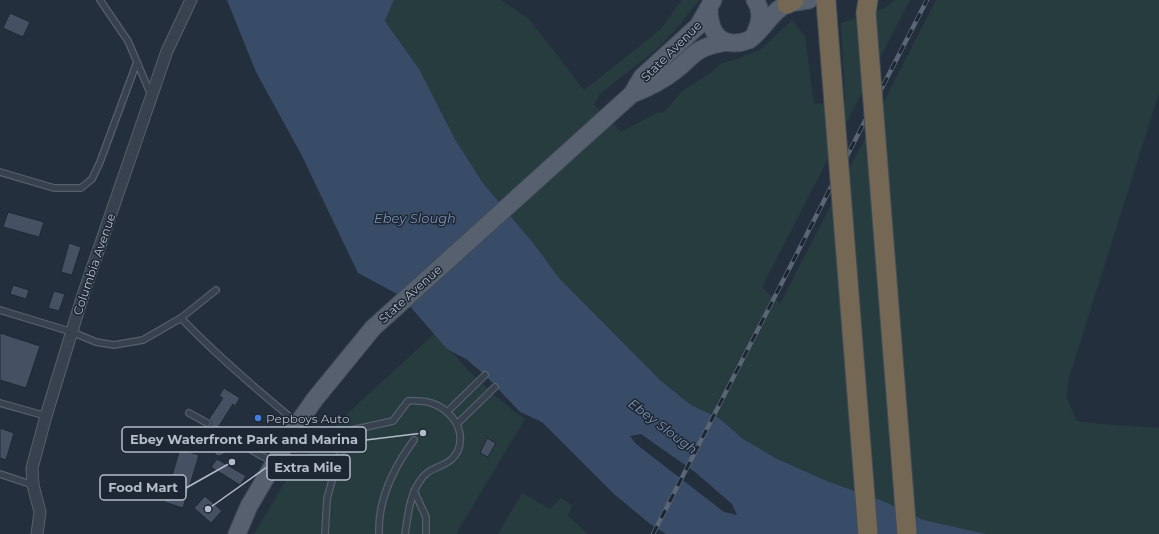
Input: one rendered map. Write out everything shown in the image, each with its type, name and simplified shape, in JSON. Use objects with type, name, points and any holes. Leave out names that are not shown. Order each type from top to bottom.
[{"type":"highway","points":[[866,4],[908,534]]},
{"type":"highway","points":[[827,5],[868,534]]},
{"type":"main road","points":[[755,0],[760,10],[760,16],[755,34]]},
{"type":"main road","points":[[755,34],[776,13],[790,2],[809,0]]},
{"type":"main road","points":[[711,4],[709,18],[711,26],[721,40],[727,42]]},
{"type":"main road","name":"State Avenue","points":[[237,534],[249,506],[298,423],[315,399],[373,328],[632,94],[642,78],[698,26],[711,4]]},
{"type":"main road","name":"State Avenue","points":[[632,94],[652,87],[674,72],[692,55],[700,50],[709,46],[727,42],[742,42],[749,40],[755,34]]},
{"type":"street","name":"Columbia Avenue","points":[[37,534],[40,512],[33,484],[32,468],[46,416],[86,288],[168,51],[191,0]]},
{"type":"lane","points":[[100,0],[128,41],[152,97]]},
{"type":"lane","points":[[0,172],[54,188],[81,188],[92,179],[100,162],[137,62]]},
{"type":"lane","points":[[0,310],[72,332],[96,342],[114,345],[143,340],[181,318],[216,290]]},
{"type":"lane","points":[[181,318],[244,379],[298,423]]},
{"type":"lane","points":[[447,412],[485,375]]},
{"type":"lane","points":[[457,424],[495,387]]},
{"type":"lane","points":[[325,534],[328,494],[338,458],[352,430],[393,421],[408,401],[429,402],[439,405],[457,424],[461,435],[460,443],[453,458],[444,464],[429,470],[423,476],[414,491],[409,504],[405,534]]},
{"type":"lane","points":[[0,403],[46,416]]},
{"type":"lane","points":[[189,413],[207,423]]},
{"type":"lane","points":[[216,429],[274,462]]},
{"type":"lane","points":[[378,534],[380,515],[386,489],[399,460],[414,440]]},
{"type":"lane","points":[[219,452],[237,441]]},
{"type":"lane","points":[[0,474],[33,484]]},
{"type":"lane","points":[[414,491],[426,516],[426,534]]},
{"type":"green space","points":[[394,0],[501,0],[529,19],[584,90],[660,30],[682,0],[699,0],[679,26],[658,48],[600,94],[594,105],[621,132],[656,113],[664,112],[682,91],[712,72],[722,63],[741,58],[760,50],[792,20],[805,36],[814,104],[845,102],[841,23],[885,8],[895,0],[910,0],[762,287],[780,304],[936,0],[1159,0],[1159,93],[1068,381],[1067,399],[1077,421],[1159,428],[1159,534],[941,534],[793,474],[743,439],[719,418],[691,405],[660,380],[559,278],[534,244],[483,183],[456,141],[419,69],[385,21]]},
{"type":"green space","points":[[435,333],[477,379],[512,410],[525,419],[456,534],[254,534],[282,487],[314,444],[317,446],[348,413]]},
{"type":"green space","points":[[522,493],[550,509],[561,498],[572,505],[568,516],[588,534],[498,534]]},
{"type":"water","name":"Ebey Slough","points":[[227,0],[394,0],[385,21],[419,69],[456,141],[483,183],[534,244],[559,278],[660,380],[691,405],[719,418],[743,439],[777,459],[829,482],[883,501],[923,520],[986,534],[666,534],[649,523],[614,494],[542,422],[520,412],[485,375],[466,359],[447,349],[401,296],[358,273],[301,154],[256,72]]},
{"type":"pier","points":[[641,434],[695,472],[732,504],[737,515],[724,512],[636,444],[630,436]]},
{"type":"building","points":[[10,13],[30,22],[23,37],[3,28]]},
{"type":"building","points":[[8,212],[44,222],[39,237],[3,227]]},
{"type":"building","points":[[69,243],[81,247],[72,275],[61,272]]},
{"type":"building","points":[[13,285],[29,290],[26,299],[10,294]]},
{"type":"building","points":[[54,291],[65,294],[59,311],[48,308]]},
{"type":"building","points":[[0,333],[40,346],[26,388],[0,380]]},
{"type":"building","points":[[224,388],[240,398],[235,406],[233,404],[219,426],[216,425],[213,427],[212,429],[214,433],[204,427],[209,427],[211,425],[211,421],[209,419],[223,398],[219,396]]},
{"type":"building","points":[[0,428],[14,433],[6,460],[0,458]]},
{"type":"building","points":[[487,438],[496,443],[488,457],[480,453]]},
{"type":"building","points":[[180,449],[199,455],[183,508],[164,502]]},
{"type":"building","points":[[217,459],[246,476],[240,485],[211,467]]},
{"type":"building","points":[[205,496],[222,511],[211,523],[194,508]]},
{"type":"railway","points":[[653,534],[927,0]]},
{"type":"place","name":"Pepboys Auto","points":[[258,418]]},
{"type":"place","name":"Ebey Waterfront Park and Marina","points":[[423,433]]},
{"type":"place","name":"Food Mart","points":[[232,462]]},
{"type":"place","name":"Extra Mile","points":[[208,509]]}]
